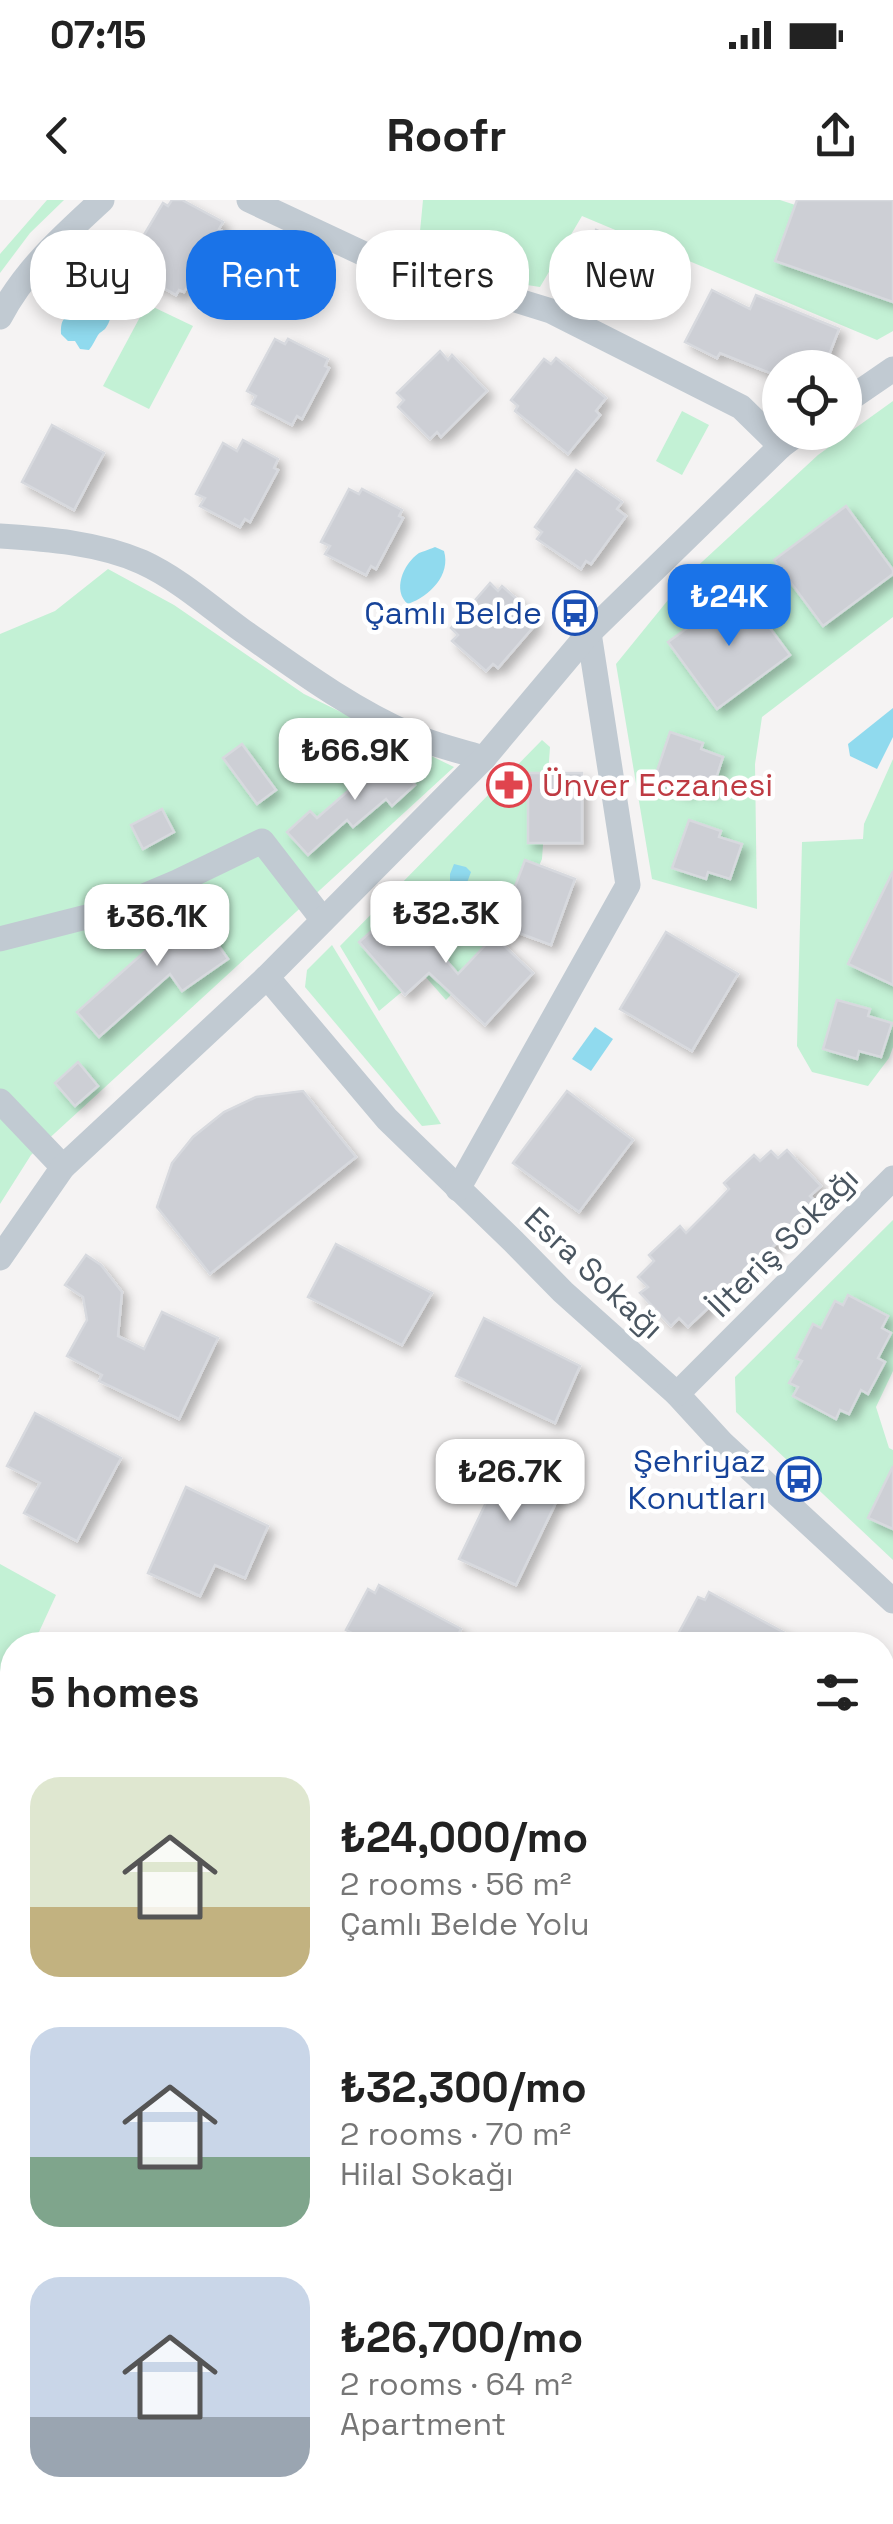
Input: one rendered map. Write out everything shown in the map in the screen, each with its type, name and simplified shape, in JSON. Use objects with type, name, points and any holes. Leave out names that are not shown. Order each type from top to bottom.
[{"type":"street","points":[[0,317],[38,260],[102,200]]},
{"type":"street","points":[[249,200],[409,274],[470,286],[551,311],[762,420]]},
{"type":"street","points":[[862,390],[893,369]]},
{"type":"street","points":[[0,1258],[63,1167],[267,977],[484,758],[590,633],[779,450]]},
{"type":"street","points":[[0,536],[81,545],[140,561],[380,720],[416,737],[484,758]]},
{"type":"street","points":[[458,1189],[628,884],[590,633]]},
{"type":"street","points":[[0,939],[106,912],[262,842],[322,920]]},
{"type":"street","name":"Esra Sokağı","points":[[267,977],[387,1120],[563,1292],[677,1394],[722,1442],[893,1601]]},
{"type":"street","points":[[0,1101],[63,1167]]},
{"type":"street","name":"İlteriş Sokağı","points":[[677,1394],[893,1178]]},
{"type":"green space","points":[[47,200],[64,200],[30,230],[0,273],[0,254]]},
{"type":"green space","points":[[423,200],[780,200],[893,237],[893,331],[877,340],[691,262],[691,230],[615,230],[582,216],[574,230],[549,230],[549,272],[540,287],[529,285],[529,230],[420,230]]},
{"type":"green space","points":[[166,313],[193,326],[149,409],[103,386],[138,320],[166,320]]},
{"type":"green space","points":[[893,401],[893,617],[762,717],[755,764],[757,909],[652,879],[616,664],[690,573],[818,455],[825,450],[862,450],[862,423]]},
{"type":"green space","points":[[682,411],[709,425],[682,475],[656,461]]},
{"type":"green space","points":[[108,569],[174,605],[304,694],[454,767],[31,1155],[0,1204],[0,634],[55,611]]},
{"type":"green space","points":[[542,740],[550,747],[542,859],[509,933],[446,1000],[423,974],[379,1011],[340,946]]},
{"type":"green space","points":[[893,759],[893,1047],[868,1086],[812,1072],[797,1046],[802,842],[863,839],[864,824]]},
{"type":"green space","points":[[332,945],[441,1124],[422,1126],[305,987],[307,970]]},
{"type":"green space","points":[[893,1220],[893,1371],[876,1407],[893,1450],[893,1560],[736,1412],[735,1377]]},
{"type":"green space","points":[[0,1564],[56,1595],[39,1632],[0,1632]]},
{"type":"water","points":[[109,320],[89,350],[80,349],[75,341],[68,341],[61,334],[62,322]]},
{"type":"water","points":[[435,547],[444,551],[441,576],[424,596],[408,604],[400,585],[404,571],[419,553]]},
{"type":"water","points":[[893,708],[893,737],[877,769],[850,756],[848,744]]},
{"type":"water","points":[[454,864],[471,872],[462,896],[449,908],[440,908],[433,904],[437,891],[450,882]]},
{"type":"water","points":[[595,1027],[613,1039],[591,1071],[572,1059]]},
{"type":"building","points":[[172,200],[182,200],[223,222],[221,230],[186,230],[186,289],[176,295],[166,289],[166,230],[147,230],[163,203],[168,206]]},
{"type":"building","points":[[797,200],[893,200],[893,302],[775,261]]},
{"type":"building","points":[[712,290],[750,309],[756,295],[839,329],[831,350],[762,350],[762,370],[720,353],[717,358],[685,342]]},
{"type":"building","points":[[275,339],[285,344],[288,339],[328,359],[325,366],[329,368],[302,419],[297,416],[292,425],[252,404],[256,396],[247,391]]},
{"type":"building","points":[[440,351],[448,360],[452,355],[487,391],[441,437],[437,432],[430,439],[398,407],[404,400],[397,393]]},
{"type":"building","points":[[556,358],[606,398],[596,411],[600,415],[568,454],[515,411],[518,406],[511,400],[544,359],[551,364]]},
{"type":"building","points":[[52,425],[104,453],[74,510],[22,482]]},
{"type":"building","points":[[243,440],[278,459],[274,468],[278,470],[250,522],[245,519],[240,527],[200,506],[205,498],[196,494],[223,443],[237,451]]},
{"type":"building","points":[[576,470],[622,502],[617,509],[626,516],[591,564],[586,561],[581,569],[537,539],[542,532],[535,527]]},
{"type":"building","points":[[349,489],[359,494],[362,489],[402,510],[399,516],[403,518],[376,569],[371,566],[366,575],[325,554],[330,546],[321,542]]},
{"type":"building","points":[[846,506],[893,574],[823,626],[774,560]]},
{"type":"building","points":[[490,583],[498,591],[502,586],[536,616],[532,621],[536,624],[498,668],[493,664],[486,671],[452,641],[458,635],[451,628]]},
{"type":"building","points":[[741,589],[790,655],[717,709],[668,642]]},
{"type":"building","points":[[670,732],[703,743],[701,749],[723,757],[712,791],[690,784],[688,792],[654,780]]},
{"type":"building","points":[[242,744],[276,790],[257,804],[223,758]]},
{"type":"building","points":[[384,750],[415,785],[392,806],[386,799],[353,827],[347,820],[308,855],[287,832],[310,811],[317,818],[365,776],[361,771]]},
{"type":"building","points":[[528,773],[582,773],[582,843],[528,843]]},
{"type":"building","points":[[162,809],[174,832],[143,849],[131,825]]},
{"type":"building","points":[[689,820],[721,831],[719,837],[742,844],[730,879],[708,872],[706,879],[672,868]]},
{"type":"building","points":[[525,860],[575,879],[551,945],[500,926]]},
{"type":"building","points":[[893,871],[893,985],[848,964]]},
{"type":"building","points":[[190,905],[228,959],[182,991],[170,974],[99,1037],[77,1012],[151,946],[145,938]]},
{"type":"building","points":[[400,906],[458,974],[494,936],[533,973],[485,1025],[429,973],[405,995],[359,942]]},
{"type":"building","points":[[666,932],[738,974],[692,1051],[620,1009]]},
{"type":"building","points":[[837,1000],[870,1009],[868,1016],[892,1023],[881,1057],[859,1051],[857,1059],[823,1049]]},
{"type":"building","points":[[78,1062],[98,1086],[75,1106],[55,1083]]},
{"type":"building","points":[[303,1091],[356,1157],[210,1274],[157,1207],[172,1163],[193,1137],[224,1112],[256,1097]]},
{"type":"building","points":[[567,1091],[633,1140],[579,1212],[513,1163]]},
{"type":"building","points":[[787,1150],[821,1186],[810,1196],[818,1204],[688,1327],[679,1318],[671,1326],[640,1293],[648,1287],[638,1277],[654,1261],[649,1255],[680,1226],[686,1233],[729,1189],[724,1183],[754,1155],[760,1161],[771,1151],[778,1158]]},
{"type":"building","points":[[336,1244],[432,1293],[402,1345],[308,1297]]},
{"type":"building","points":[[86,1255],[101,1265],[122,1292],[118,1336],[144,1349],[162,1312],[218,1338],[179,1419],[99,1381],[102,1375],[67,1356],[87,1320],[83,1297],[65,1285]]},
{"type":"building","points":[[848,1295],[888,1316],[882,1328],[891,1333],[878,1358],[885,1362],[868,1394],[861,1390],[849,1414],[840,1410],[836,1419],[793,1396],[798,1387],[789,1383],[802,1361],[796,1358],[813,1324],[821,1328],[835,1301],[843,1305]]},
{"type":"building","points":[[484,1318],[580,1366],[555,1423],[456,1376]]},
{"type":"building","points":[[35,1413],[121,1458],[77,1541],[24,1513],[40,1483],[7,1466]]},
{"type":"building","points":[[505,1463],[562,1490],[516,1585],[459,1559]]},
{"type":"building","points":[[893,1466],[893,1529],[868,1518]]},
{"type":"building","points":[[186,1487],[268,1526],[245,1578],[215,1565],[200,1596],[148,1573]]},
{"type":"building","points":[[379,1585],[461,1629],[346,1630],[368,1589],[375,1593]]},
{"type":"building","points":[[709,1592],[783,1632],[679,1632],[698,1597],[705,1600]]},
{"type":"place","name":"Çamlı Belde","points":[[575,613]]},
{"type":"place","name":"Ünver Eczanesi","points":[[509,785]]},
{"type":"place","name":"Şehriyaz Konutları","points":[[799,1479]]}]
